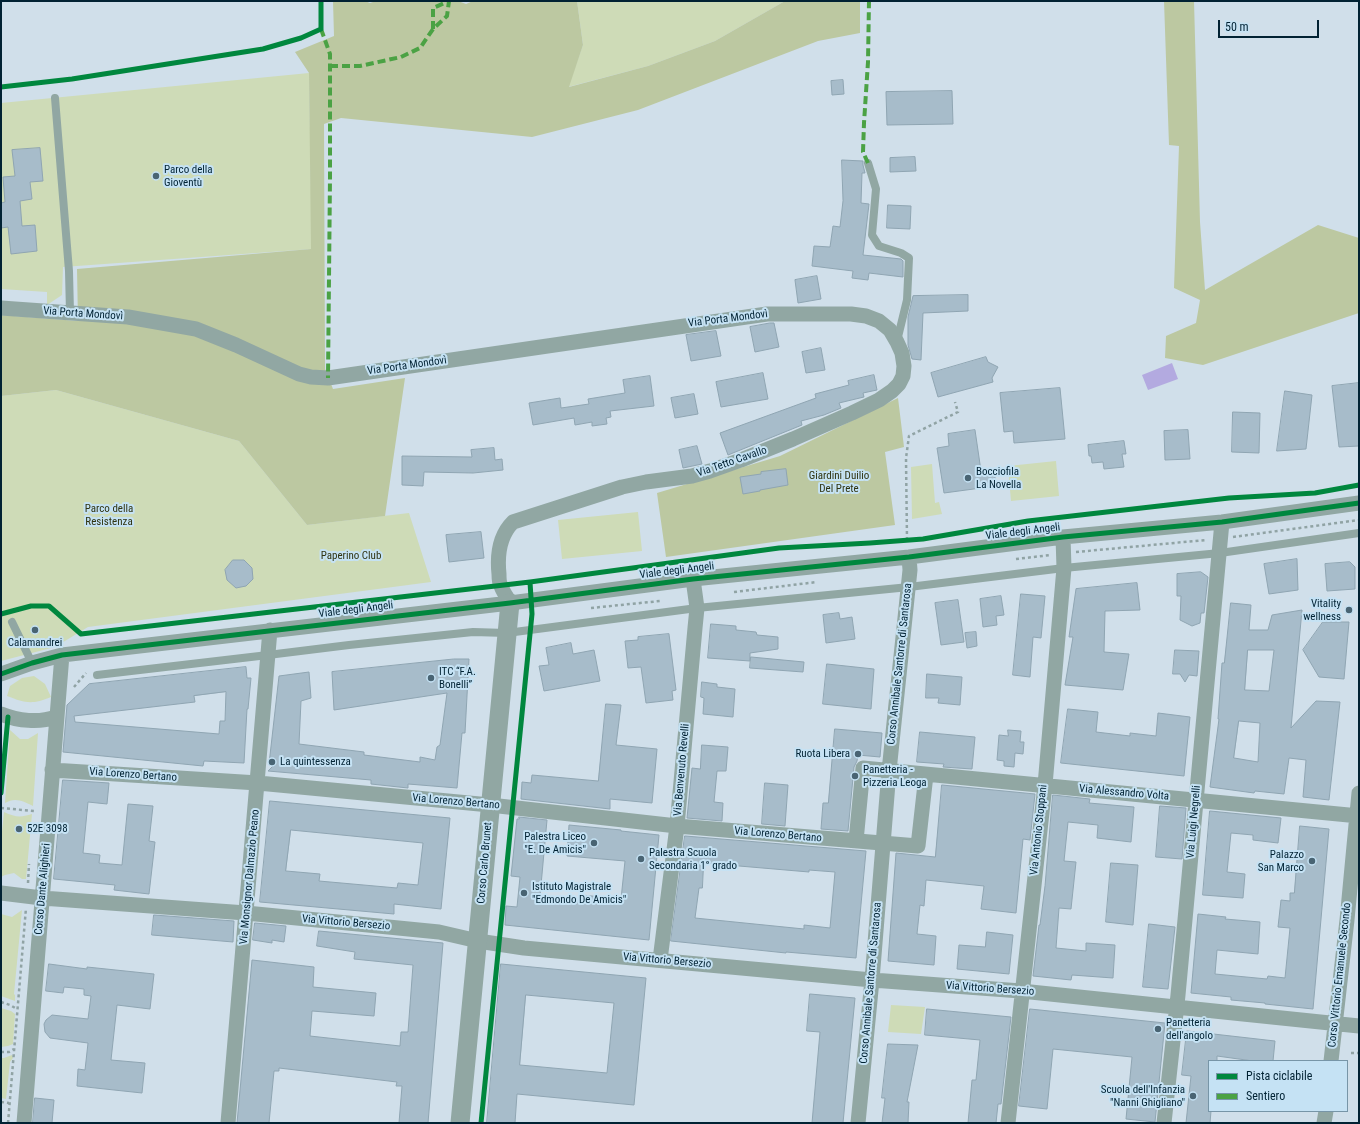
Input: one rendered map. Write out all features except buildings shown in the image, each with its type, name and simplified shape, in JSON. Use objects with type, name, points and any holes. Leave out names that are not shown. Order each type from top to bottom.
[{"type":"street","name":"Via Porta Mondovì","points":[[1,308],[128,317],[196,329],[236,345],[299,374],[311,377],[328,378],[767,314],[822,314]]},
{"type":"street","name":"Via Tetto Cavallo","points":[[510,602],[500,585],[498,568],[499,550],[502,539],[508,528],[514,522],[622,487],[646,482],[692,476],[710,471],[771,448],[852,413],[879,400],[892,391],[903,376],[904,366],[902,353],[890,330],[879,321],[866,316],[851,314],[822,314]]},
{"type":"street","name":"Viale degli Angeli","points":[[1,674],[32,663],[62,655],[693,579],[909,557],[1063,537],[1222,522],[1359,503]]},
{"type":"street","name":"Via Luigi Negrelli","points":[[1164,1123],[1177,1006],[1222,522]]},
{"type":"street","name":"Via Antonio Stoppani","points":[[1008,1123],[1045,785],[1064,568],[1063,537]]},
{"type":"street","name":"Corso Annibale Santorre di Santarosa","points":[[858,1123],[872,980],[882,843],[909,587],[909,557]]},
{"type":"street","name":"Via Benvenuto Revelli","points":[[660,960],[677,826],[697,608],[693,579]]},
{"type":"street","name":"Corso Carlo Brunet","points":[[460,1123],[510,602]]},
{"type":"street","name":"Via Monsignor Dalmazio Peano","points":[[228,1123],[270,630]]},
{"type":"street","name":"Corso Dante Alighieri","points":[[24,1123],[62,655]]},
{"type":"street","points":[[1,714],[22,720],[42,721],[56,717]]},
{"type":"street","points":[[856,842],[863,768],[889,771]]},
{"type":"street","name":"Via Lorenzo Bertano","points":[[52,770],[258,783],[490,805],[677,826],[882,843]]},
{"type":"street","name":"Via Alessandro Volta","points":[[889,771],[1358,816]]},
{"type":"street","points":[[882,843],[918,846],[926,774]]},
{"type":"street","name":"Corso Vittorio Emanuele Secondo","points":[[1331,1060],[1335,1023],[1353,920],[1359,793]]},
{"type":"street","name":"Via Vittorio Bersezio","points":[[1,893],[42,898],[246,913],[439,932],[478,941],[524,948],[872,980],[1022,991],[1359,1026]]},
{"type":"street","points":[[1324,1123],[1326,1112]]},
{"type":"lane","points":[[55,98],[69,271],[70,313]]},
{"type":"lane","points":[[868,163],[876,189],[872,235],[879,246],[901,253],[909,258],[907,300],[897,342]]},
{"type":"lane","points":[[97,675],[268,656],[349,645],[473,632],[507,632],[697,608],[909,587],[1064,568],[1220,553],[1359,532]]},
{"type":"lane","points":[[12,622],[32,663]]},
{"type":"path","points":[[908,540],[906,458],[909,436],[958,412],[955,402]]},
{"type":"path","points":[[900,541],[915,539]]},
{"type":"path","points":[[33,819],[34,803]]},
{"type":"path","points":[[1,808],[34,811]]},
{"type":"path","points":[[8,1123],[30,858]]},
{"type":"path","points":[[1,1002],[17,1009]]},
{"type":"path","points":[[1,1052],[9,1052],[14,1048]]},
{"type":"path","points":[[1351,1053],[1359,1053]]},
{"type":"path","points":[[1,1102],[9,1103]]},
{"type":"green space","points":[[333,1],[365,1],[370,3],[376,1],[458,1],[466,4],[473,1],[577,1],[583,45],[569,87],[648,66],[715,41],[785,1],[860,1],[860,33],[818,41],[638,110],[532,137],[341,118],[324,124],[325,369],[333,389],[405,378],[385,516],[307,525],[239,441],[56,390],[1,396],[1,315],[78,321],[77,269],[311,249],[309,73],[295,52],[334,36]]},
{"type":"green space","points":[[577,1],[785,1],[715,41],[648,66],[568,87],[583,45]]},
{"type":"green space","points":[[1164,1],[1194,1],[1200,222],[1205,290],[1318,225],[1359,238],[1359,313],[1203,365],[1165,358],[1166,336],[1196,323],[1200,300],[1174,288],[1179,146],[1169,145]]},
{"type":"green space","name":"Parco della Gioventù","points":[[309,73],[312,249],[63,267],[62,295],[47,305],[47,292],[1,289],[1,103]]},
{"type":"green space","name":"Parco della Resistenza","points":[[56,390],[239,441],[307,525],[409,513],[431,582],[88,627],[55,647],[1,661],[1,396]]},
{"type":"green space","name":"Giardini Duilio Del Prete","points":[[898,398],[904,447],[885,452],[895,525],[666,557],[657,493],[780,456]]},
{"type":"green space","points":[[1056,461],[1059,496],[1011,501],[1008,466]]},
{"type":"green space","points":[[932,464],[935,503],[939,502],[942,514],[912,519],[911,467]]},
{"type":"green space","points":[[638,512],[642,551],[562,559],[558,520]]},
{"type":"green space","points":[[34,676],[45,684],[51,697],[39,701],[29,702],[7,696],[10,686],[22,678]]},
{"type":"green space","points":[[10,730],[20,739],[28,739],[38,733],[33,806],[16,800],[5,803]]},
{"type":"green space","points":[[4,812],[18,816],[32,814],[26,879],[22,879],[14,873],[1,877],[1,841]]},
{"type":"green space","points":[[22,910],[14,994],[15,1001],[1,996],[1,914],[12,917]]},
{"type":"green space","points":[[891,1005],[925,1007],[921,1034],[888,1032]]},
{"type":"green space","points":[[1,1008],[15,1014],[13,1044],[1,1047]]},
{"type":"green space","points":[[12,1055],[13,1058],[10,1062],[6,1099],[1,1098],[1,1058]]},
{"type":"shaded area","points":[[1172,363],[1178,379],[1148,390],[1142,375]]},
{"type":"marked path","points":[[433,29],[433,8],[449,1]]},
{"type":"marked path","points":[[330,66],[360,66],[401,57],[420,48],[433,29],[447,16],[449,1]]},
{"type":"marked path","points":[[868,163],[863,152],[868,62],[869,1]]},
{"type":"marked path","points":[[321,29],[330,54],[328,378]]},
{"type":"cycle path","points":[[1,87],[72,79],[263,49],[301,38],[321,29],[321,1]]},
{"type":"cycle path","points":[[1,614],[31,606],[49,606],[81,634],[530,582],[779,548],[923,539],[1028,521],[1229,498],[1315,493],[1359,485]]},
{"type":"cycle path","points":[[1,674],[32,663],[62,655],[510,603],[693,579],[909,557],[1063,537],[1222,522],[1359,503]]},
{"type":"cycle path","points":[[481,1123],[532,614],[530,582]]},
{"type":"cycle path","points":[[1,793],[8,717]]},
{"type":"place","name":"Parco della Gioventù","points":[[156,176]]},
{"type":"place","name":"Bocciofila La Novella","points":[[968,478]]},
{"type":"place","name":"Vitality wellness","points":[[1349,610]]},
{"type":"place","name":"Calamandrei","points":[[35,630]]},
{"type":"place","name":"ITC “F.A. Bonelli”","points":[[431,678]]},
{"type":"place","name":"Ruota Libera","points":[[858,754]]},
{"type":"place","name":"La quintessenza","points":[[272,762]]},
{"type":"place","name":"Panetteria - Pizzeria Leoga","points":[[855,776]]},
{"type":"place","name":"52E 3098","points":[[19,829]]},
{"type":"place","name":"Palestra Liceo \"E. De Amicis\"","points":[[594,843]]},
{"type":"place","name":"Palestra Scuola Secondaria 1° grado","points":[[641,859]]},
{"type":"place","name":"Palazzo San Marco","points":[[1312,861]]},
{"type":"place","name":"Istituto Magistrale \"Edmondo De Amicis\"","points":[[524,893]]},
{"type":"place","name":"Panetteria dell'angolo","points":[[1158,1029]]},
{"type":"place","name":"Scuola dell'Infanzia \"Nanni Ghigliano\"","points":[[1193,1096]]},
{"type":"park label","name":"Paperino Club","points":[[351,556]]}]
